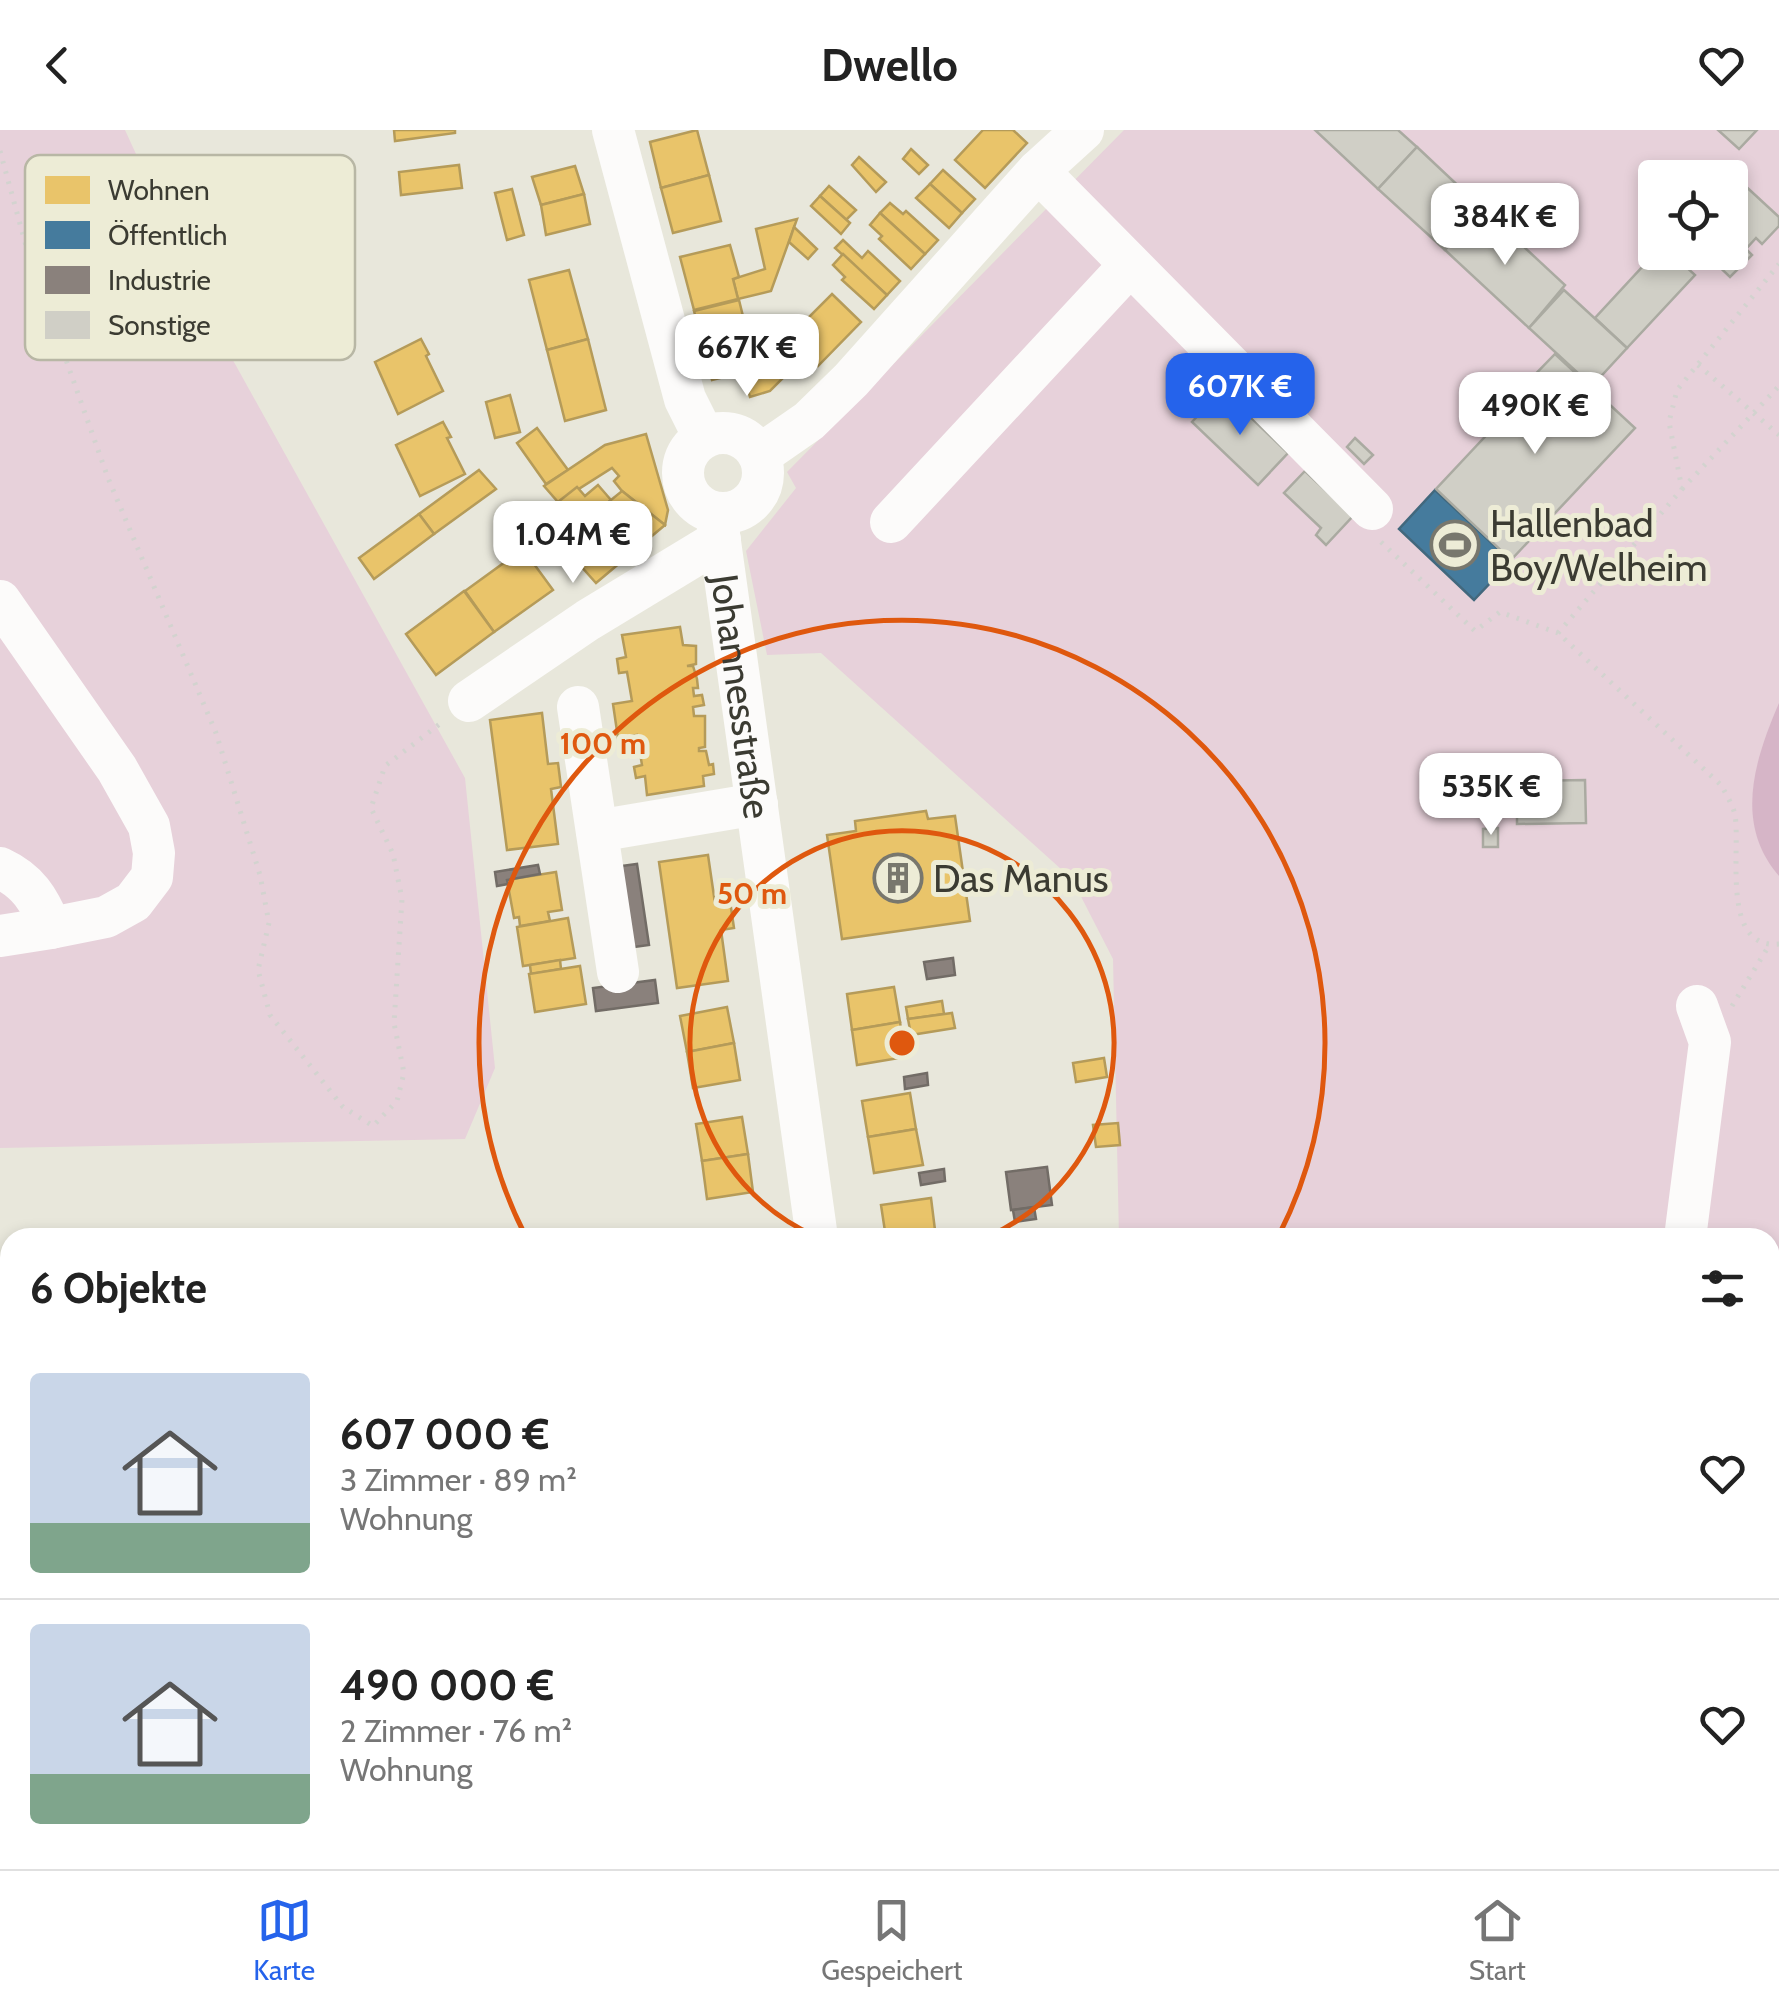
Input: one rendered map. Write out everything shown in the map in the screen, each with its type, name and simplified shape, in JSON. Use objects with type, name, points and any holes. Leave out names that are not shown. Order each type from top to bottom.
[{"type":"street","points":[[613,130],[685,400],[704,436]]},
{"type":"street","points":[[760,455],[809,420],[851,380],[1038,171],[1083,130]]},
{"type":"street","points":[[1038,171],[1372,509]]},
{"type":"street","points":[[891,522],[1130,265]]},
{"type":"street","points":[[469,701],[588,620],[745,507],[756,497],[764,469],[760,455],[750,442],[736,434],[720,432],[704,436],[686,454],[683,480],[694,502],[718,526]]},
{"type":"street","name":"Johannesstraße","points":[[718,526],[817,1228]]},
{"type":"street","points":[[0,601],[118,769],[148,826],[154,853],[152,877],[133,902],[106,917],[0,936]]},
{"type":"street","points":[[578,707],[618,972]]},
{"type":"street","points":[[597,831],[757,804]]},
{"type":"street","points":[[0,868],[18,877],[39,899],[51,928]]},
{"type":"street","points":[[1685,1228],[1703,1024]]},
{"type":"path","points":[[0,151],[25,242]]},
{"type":"path","points":[[1682,489],[1669,422],[1677,390],[1779,264]]},
{"type":"path","points":[[66,360],[101,460],[216,733],[260,875],[269,923],[258,970],[270,1015],[343,1107],[373,1126],[397,1101],[404,1074],[394,1023],[402,899],[394,854],[372,808],[385,766],[469,701]]},
{"type":"path","points":[[1698,364],[1779,435]]},
{"type":"path","points":[[1558,633],[1682,489],[1779,386]]},
{"type":"path","points":[[1372,509],[1364,526],[1475,630],[1500,612],[1558,633],[1722,786],[1735,813],[1738,914],[1756,938],[1779,944]]},
{"type":"path","points":[[1703,1024],[1770,944]]},
{"type":"shaded area","points":[[0,130],[125,130],[136,155],[25,155],[25,360],[233,360],[465,778],[495,1068],[465,1139],[0,1148]]},
{"type":"shaded area","points":[[1124,130],[1779,130],[1779,1228],[1119,1228],[1113,959],[1072,879],[821,653],[767,655],[746,551],[796,488],[787,472]]},
{"type":"shaded area","points":[[1779,703],[1779,876],[1756,835],[1753,792],[1762,747]]},
{"type":"building: Wohnen","points":[[394,130],[455,130],[455,133],[395,141]]},
{"type":"building: Wohnen","points":[[697,130],[709,175],[661,188],[650,142]]},
{"type":"building: Wohnen","points":[[983,130],[1013,130],[1027,143],[985,188],[955,160]]},
{"type":"building: Wohnen","points":[[911,149],[928,165],[919,174],[903,159]]},
{"type":"building: Wohnen","points":[[859,157],[886,182],[876,192],[852,165]]},
{"type":"building: Wohnen","points":[[459,165],[462,188],[401,195],[399,172]]},
{"type":"building: Wohnen","points":[[575,166],[584,194],[541,205],[532,177]]},
{"type":"building: Wohnen","points":[[943,170],[975,199],[962,213],[930,184]]},
{"type":"building: Wohnen","points":[[709,175],[721,221],[673,233],[661,188]]},
{"type":"building: Wohnen","points":[[930,184],[962,213],[949,228],[916,198]]},
{"type":"building: Wohnen","points":[[829,186],[856,210],[846,220],[820,196]]},
{"type":"building: Wohnen","points":[[512,189],[524,235],[507,240],[495,193]]},
{"type":"building: Wohnen","points":[[584,194],[590,224],[546,235],[541,205]]},
{"type":"building: Wohnen","points":[[820,196],[850,223],[841,234],[811,206]]},
{"type":"building: Wohnen","points":[[890,203],[903,214],[906,211],[938,240],[925,254],[880,213]]},
{"type":"building: Wohnen","points":[[880,213],[925,254],[911,269],[870,225]]},
{"type":"building: Wohnen","points":[[797,219],[771,291],[738,299],[733,279],[765,269],[756,229]]},
{"type":"building: Wohnen","points":[[794,227],[817,249],[808,259],[789,242]]},
{"type":"building: Wohnen","points":[[843,240],[862,258],[868,251],[900,281],[887,295],[835,248]]},
{"type":"building: Wohnen","points":[[730,245],[739,277],[733,279],[738,299],[694,310],[680,257]]},
{"type":"building: Wohnen","points":[[843,254],[887,295],[874,309],[842,280],[845,277],[833,265]]},
{"type":"building: Wohnen","points":[[569,270],[588,339],[547,350],[529,280]]},
{"type":"building: Wohnen","points":[[832,294],[861,322],[818,366],[789,337]]},
{"type":"building: Wohnen","points":[[739,300],[756,369],[712,380],[694,311]]},
{"type":"building: Wohnen","points":[[788,336],[807,354],[770,391],[750,397],[743,373],[756,369]]},
{"type":"building: Wohnen","points":[[421,339],[443,391],[398,414],[375,362]]},
{"type":"building: Wohnen","points":[[588,339],[606,410],[565,421],[547,350]]},
{"type":"building: Wohnen","points":[[510,395],[520,432],[495,438],[486,402]]},
{"type":"building: Wohnen","points":[[443,422],[465,474],[420,496],[396,445]]},
{"type":"building: Wohnen","points":[[537,428],[568,470],[546,484],[517,443]]},
{"type":"building: Wohnen","points":[[646,434],[668,510],[665,525],[622,491],[614,481],[619,476],[612,468],[558,502],[544,486],[605,445]]},
{"type":"building: Wohnen","points":[[479,470],[496,489],[434,534],[419,514]]},
{"type":"building: Wohnen","points":[[598,485],[611,500],[579,526],[558,502],[577,487],[585,496]]},
{"type":"building: Wohnen","points":[[622,491],[665,525],[596,583],[554,536],[573,520],[579,526]]},
{"type":"building: Wohnen","points":[[419,514],[434,534],[374,579],[359,558]]},
{"type":"building: Wohnen","points":[[523,549],[553,590],[494,632],[465,591]]},
{"type":"building: Wohnen","points":[[464,591],[494,632],[436,675],[406,634]]},
{"type":"building: Wohnen","points":[[680,627],[683,645],[696,646],[696,664],[687,666],[693,666],[697,679],[694,696],[702,695],[704,705],[693,707],[694,716],[705,716],[705,747],[699,751],[706,751],[714,774],[703,776],[704,786],[647,795],[645,776],[636,778],[634,767],[642,765],[637,735],[618,738],[613,704],[632,701],[627,672],[619,673],[617,659],[626,657],[622,635]]},
{"type":"building: Wohnen","points":[[542,713],[548,764],[558,763],[561,787],[551,789],[558,844],[507,850],[490,720]]},
{"type":"building: Wohnen","name":"Das Manus","points":[[926,811],[928,819],[955,816],[970,921],[842,939],[827,835],[856,831],[855,821]]},
{"type":"building: Wohnen","points":[[708,855],[715,903],[730,901],[734,928],[721,930],[728,981],[677,988],[659,862]]},
{"type":"building: Wohnen","points":[[556,872],[562,910],[548,912],[550,921],[520,926],[519,917],[514,918],[507,880]]},
{"type":"building: Wohnen","points":[[568,918],[575,958],[523,966],[517,927]]},
{"type":"building: Wohnen","points":[[560,960],[561,969],[531,974],[530,965]]},
{"type":"building: Wohnen","points":[[580,966],[586,1004],[535,1012],[529,974]]},
{"type":"building: Wohnen","points":[[894,987],[900,1022],[852,1030],[847,994]]},
{"type":"building: Wohnen","points":[[942,1001],[944,1014],[908,1019],[906,1007]]},
{"type":"building: Wohnen","points":[[727,1007],[734,1043],[687,1052],[680,1016]]},
{"type":"building: Wohnen","points":[[952,1013],[955,1028],[911,1035],[908,1019]]},
{"type":"building: Wohnen","points":[[900,1022],[905,1057],[857,1065],[852,1030]]},
{"type":"building: Wohnen","points":[[734,1043],[740,1080],[693,1088],[687,1052]]},
{"type":"building: Wohnen","points":[[1104,1058],[1107,1077],[1076,1082],[1073,1063]]},
{"type":"building: Wohnen","points":[[910,1093],[916,1129],[868,1137],[862,1101]]},
{"type":"building: Wohnen","points":[[742,1117],[748,1154],[702,1161],[696,1124]]},
{"type":"building: Wohnen","points":[[1118,1123],[1120,1145],[1096,1147],[1093,1125]]},
{"type":"building: Wohnen","points":[[916,1129],[923,1165],[874,1173],[868,1137]]},
{"type":"building: Wohnen","points":[[748,1154],[753,1192],[707,1199],[702,1161]]},
{"type":"building: Wohnen","points":[[931,1198],[935,1228],[884,1228],[881,1205]]},
{"type":"building: Öffentlich","name":"Hallenbad Boy/Welheim","points":[[1435,490],[1511,561],[1474,600],[1399,529]]},
{"type":"building: Industrie","points":[[637,864],[649,945],[626,948],[614,867]]},
{"type":"building: Industrie","points":[[538,865],[540,874],[507,880],[508,884],[497,886],[495,872]]},
{"type":"building: Industrie","points":[[953,958],[955,975],[927,979],[924,962]]},
{"type":"building: Industrie","points":[[655,980],[658,1003],[596,1011],[593,988]]},
{"type":"building: Industrie","points":[[927,1073],[928,1085],[905,1089],[904,1077]]},
{"type":"building: Industrie","points":[[1047,1167],[1052,1205],[1011,1210],[1006,1172]]},
{"type":"building: Industrie","points":[[944,1169],[945,1181],[921,1185],[919,1173]]},
{"type":"building: Industrie","points":[[1034,1207],[1036,1219],[1015,1222],[1013,1210]]},
{"type":"building: Sonstige","points":[[1315,130],[1398,130],[1417,147],[1378,189]]},
{"type":"building: Sonstige","points":[[1718,130],[1757,130],[1739,149]]},
{"type":"building: Sonstige","points":[[1417,147],[1483,209],[1445,250],[1378,189]]},
{"type":"building: Sonstige","points":[[1748,188],[1779,217],[1779,226],[1762,244],[1756,238],[1748,247]]},
{"type":"building: Sonstige","points":[[1483,209],[1565,285],[1529,328],[1445,250]]},
{"type":"building: Sonstige","points":[[1639,270],[1690,270],[1695,275],[1627,348],[1595,318]]},
{"type":"building: Sonstige","points":[[1564,290],[1627,348],[1592,386],[1529,328]]},
{"type":"building: Sonstige","points":[[1555,354],[1635,428],[1511,560],[1436,489],[1525,394],[1520,390]]},
{"type":"building: Sonstige","points":[[1222,390],[1288,453],[1258,485],[1192,422]]},
{"type":"building: Sonstige","points":[[1355,438],[1373,455],[1364,464],[1347,447]]},
{"type":"building: Sonstige","points":[[1305,471],[1353,516],[1326,545],[1316,535],[1321,528],[1284,493]]},
{"type":"building: Sonstige","points":[[1585,780],[1586,823],[1517,824],[1517,781]]},
{"type":"building: Sonstige","points":[[1498,828],[1498,847],[1483,847],[1483,829]]},
{"type":"place","name":"Hallenbad Boy/Welheim","points":[[1455,545]]},
{"type":"place","name":"Das Manus","points":[[898,878]]}]
